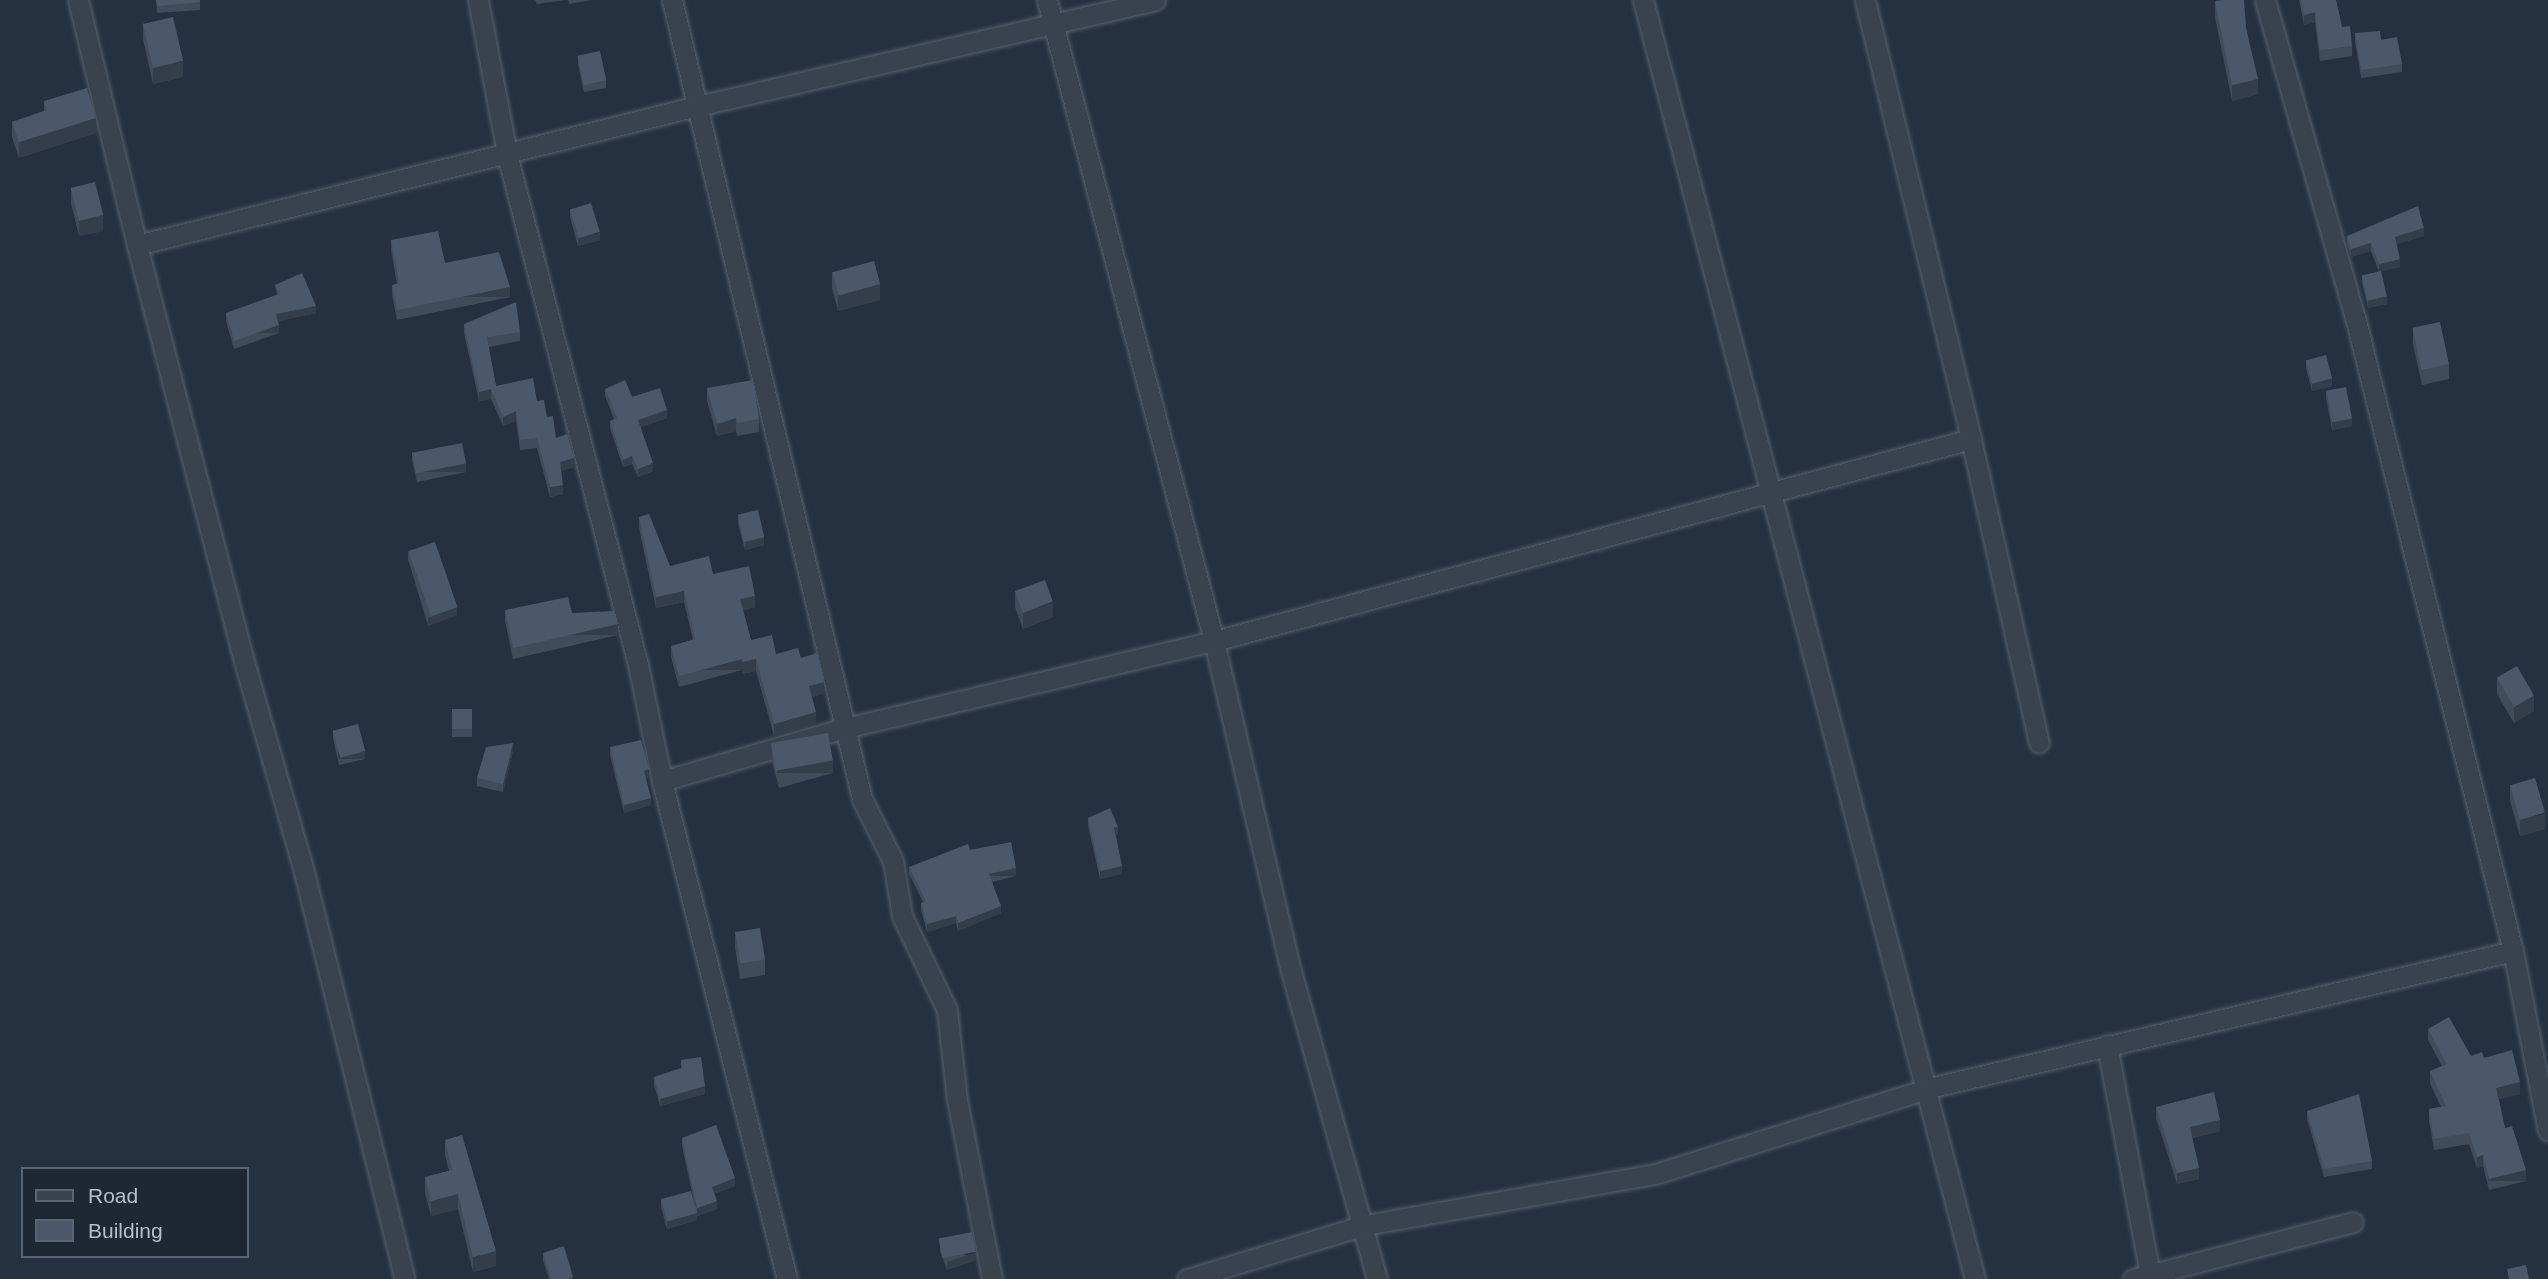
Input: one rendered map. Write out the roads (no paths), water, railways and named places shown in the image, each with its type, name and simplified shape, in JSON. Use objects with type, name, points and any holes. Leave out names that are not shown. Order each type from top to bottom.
[{"type":"street","points":[[78,0],[136,246],[240,647],[304,872],[405,1279]]},
{"type":"street","points":[[478,0],[507,154],[635,652],[662,781],[787,1279]]},
{"type":"street","points":[[672,0],[862,799],[893,861],[902,916],[947,1010],[955,1088],[992,1279]]},
{"type":"street","points":[[1047,0],[1214,641],[1291,971],[1365,1225],[1377,1279]]},
{"type":"street","points":[[136,246],[697,106],[1054,26],[1155,0]]},
{"type":"street","points":[[1643,0],[1768,493],[1929,1088],[1975,1279]]},
{"type":"street","points":[[1865,0],[1971,439],[2039,742]]},
{"type":"street","points":[[2265,0],[2356,317],[2513,951],[2548,1131]]},
{"type":"street","points":[[662,781],[845,728],[1214,641],[1971,439]]},
{"type":"street","points":[[1186,1279],[1365,1225],[1655,1174],[1929,1088],[2513,951]]},
{"type":"street","points":[[2107,1045],[2145,1278],[2353,1222]]}]
